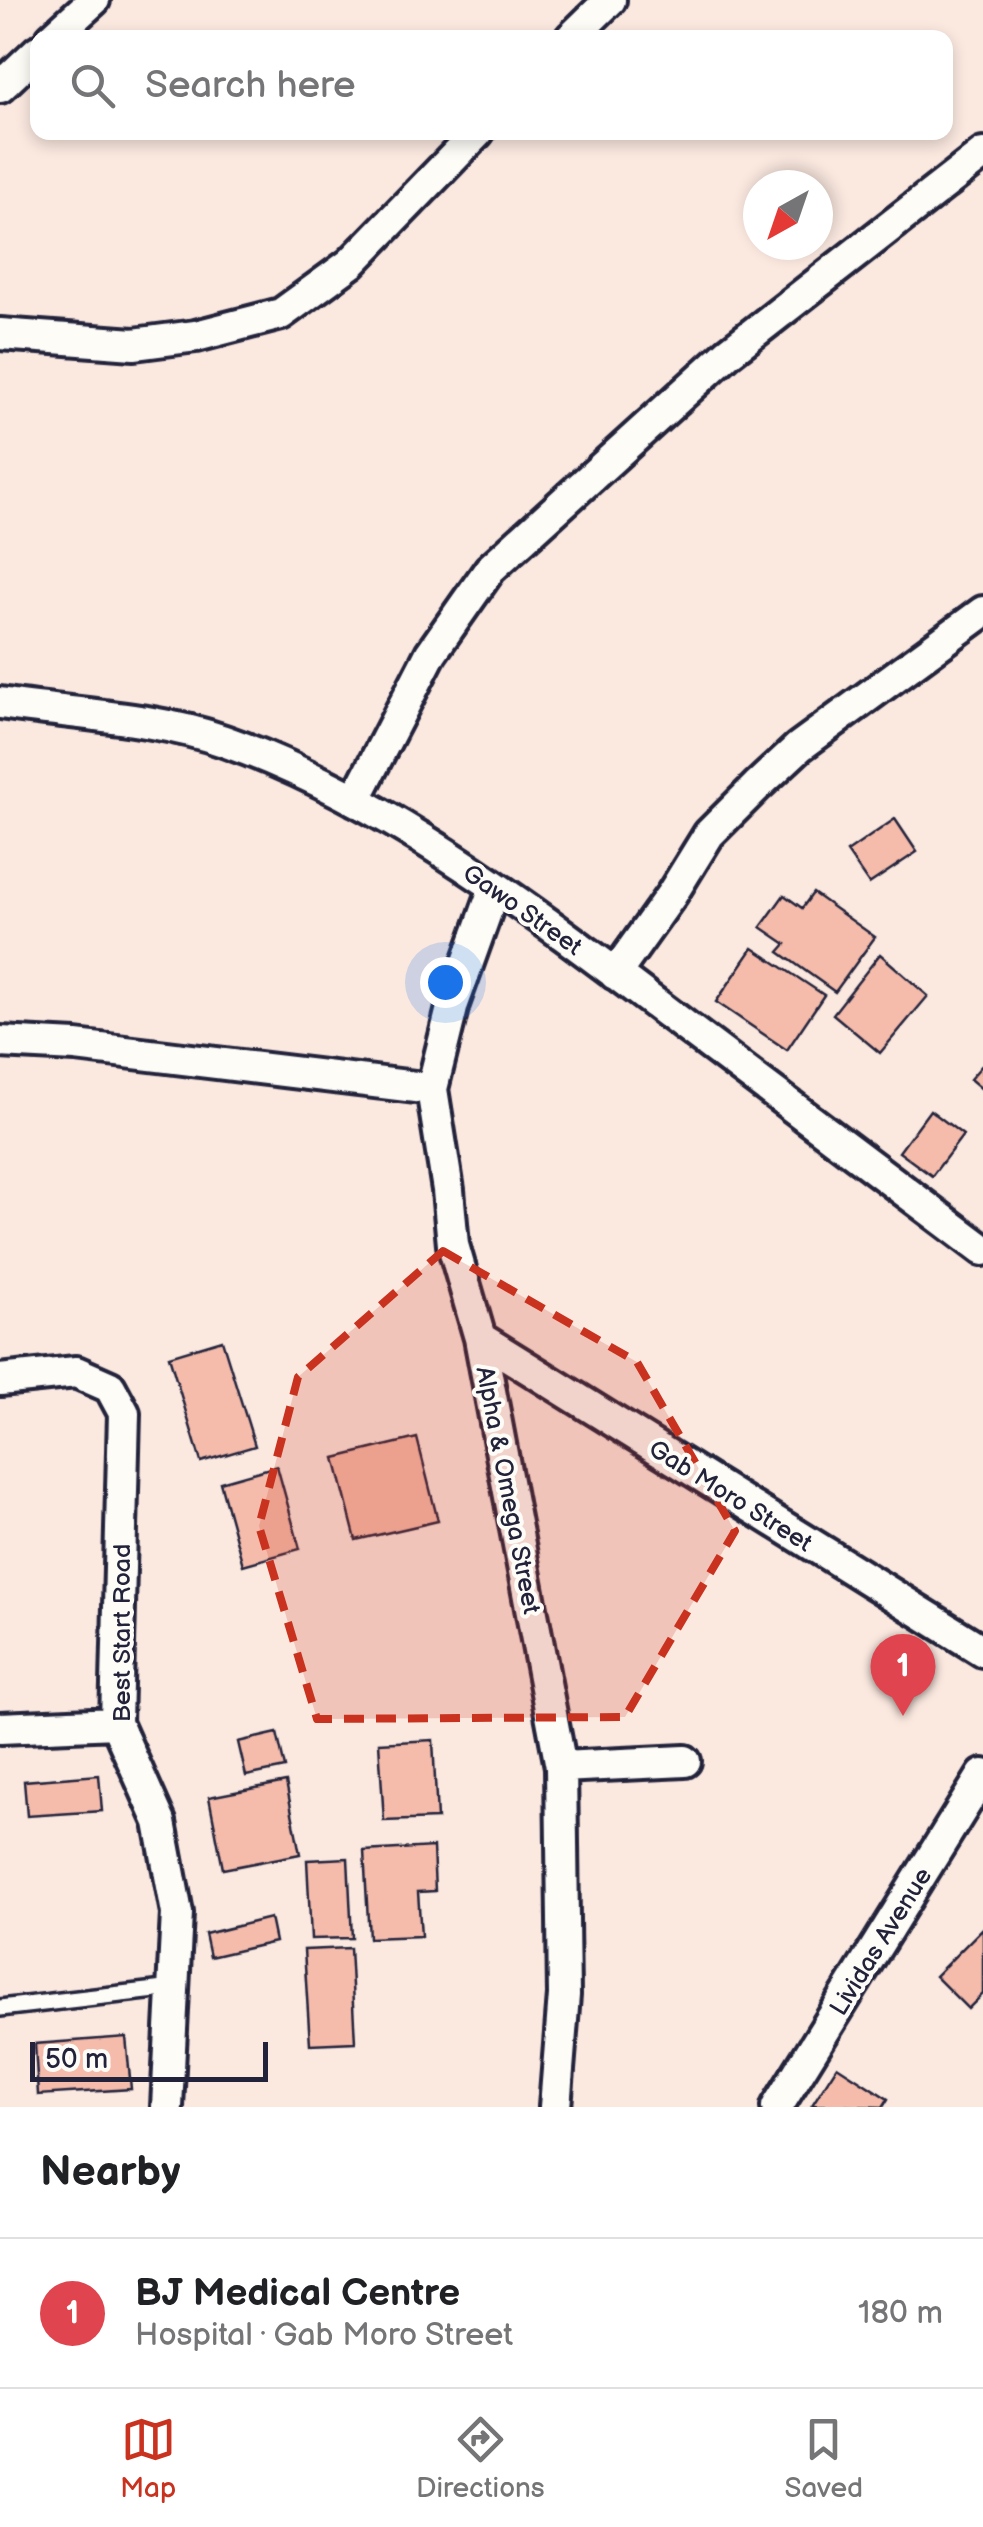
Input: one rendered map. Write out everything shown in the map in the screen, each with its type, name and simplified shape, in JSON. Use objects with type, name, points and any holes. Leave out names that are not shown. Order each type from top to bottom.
[{"type":"street","points":[[61,30],[94,0]]},
{"type":"street","points":[[579,30],[610,0]]},
{"type":"street","points":[[0,86],[30,58]]},
{"type":"street","points":[[0,334],[134,344],[196,336],[281,314],[351,263],[470,140]]},
{"type":"street","points":[[355,800],[431,653],[490,569],[728,353],[983,154]]},
{"type":"street","points":[[615,974],[709,834],[756,786],[799,747],[983,612]]},
{"type":"street","name":"Gawo Street","points":[[0,703],[155,724],[222,740],[306,774],[355,800],[496,887],[983,1250]]},
{"type":"street","name":"Alpha & Omega Street","points":[[496,887],[453,1004],[432,1089],[452,1244],[480,1338],[560,1767],[564,1995],[555,2107]]},
{"type":"street","points":[[0,1042],[76,1046],[432,1089]]},
{"type":"street","name":"Gab Moro Street","points":[[480,1338],[983,1652]]},
{"type":"street","name":"Best Start Road","points":[[0,1380],[76,1372],[110,1386],[124,1413],[116,1723],[160,1822],[177,1913],[167,2107]]},
{"type":"street","points":[[0,1728],[116,1723]]},
{"type":"street","points":[[560,1767],[685,1760]]},
{"type":"street","name":"Lividas Avenue","points":[[777,2107],[983,1775]]},
{"type":"lane","points":[[0,2008],[173,1988]]},
{"type":"highlighted area","points":[[443,1251],[637,1362],[735,1531],[625,1717],[317,1719],[259,1526],[298,1377]]},
{"type":"building","points":[[895,819],[917,852],[869,884],[847,852]]},
{"type":"building","points":[[813,893],[875,937],[835,992],[779,952],[786,944],[761,927],[784,895],[802,908]]},
{"type":"building","points":[[753,948],[824,995],[787,1050],[716,1002]]},
{"type":"building","points":[[880,954],[928,996],[880,1053],[833,1014]]},
{"type":"building","points":[[983,1064],[983,1090],[970,1079]]},
{"type":"building","points":[[930,1110],[963,1135],[932,1176],[899,1152]]},
{"type":"building","points":[[222,1340],[255,1446],[201,1462],[169,1356]]},
{"type":"building","points":[[417,1438],[438,1521],[356,1540],[335,1458]]},
{"type":"building","points":[[277,1466],[300,1549],[243,1565],[220,1482]]},
{"type":"building","points":[[277,1733],[285,1768],[246,1776],[238,1742]]},
{"type":"building","points":[[433,1740],[437,1819],[384,1821],[379,1743]]},
{"type":"building","points":[[99,1775],[102,1811],[27,1816],[24,1781]]},
{"type":"building","points":[[286,1782],[300,1854],[223,1869],[209,1797]]},
{"type":"building","points":[[433,1847],[435,1891],[418,1892],[421,1936],[369,1938],[364,1851]]},
{"type":"building","points":[[348,1858],[352,1938],[311,1939],[307,1860]]},
{"type":"building","points":[[270,1918],[275,1942],[210,1957],[205,1934]]},
{"type":"building","points":[[983,1928],[983,1994],[968,2009],[935,1976]]},
{"type":"building","points":[[350,1948],[355,2042],[310,2044],[304,1950]]},
{"type":"building","points":[[126,2037],[131,2089],[38,2095],[35,2044]]},
{"type":"building","points":[[837,2066],[888,2099],[883,2107],[812,2105]]},
{"type":"place","name":"BJ Medical Centre","points":[[903,1716]]}]
